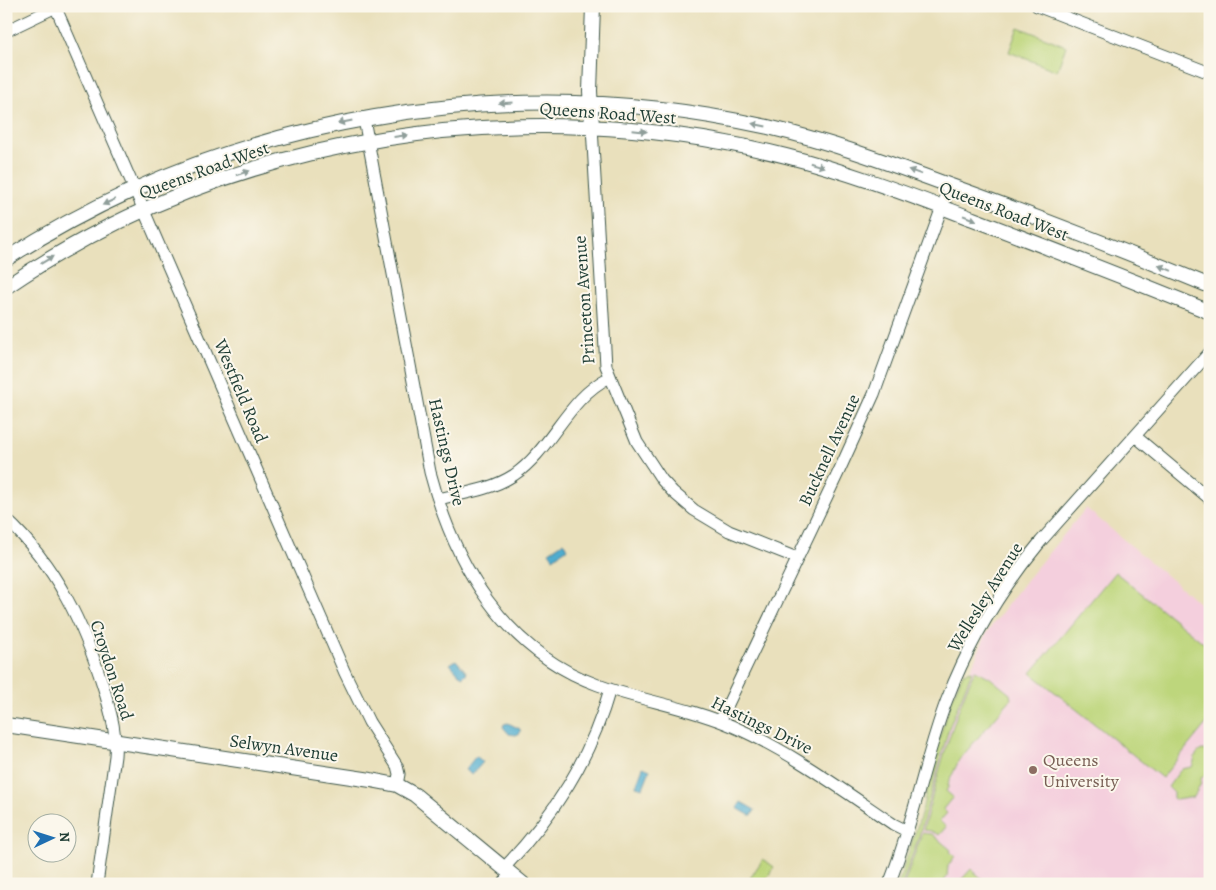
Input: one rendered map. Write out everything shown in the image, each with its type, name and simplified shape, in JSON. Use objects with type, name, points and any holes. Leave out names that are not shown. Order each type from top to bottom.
[{"type":"street","name":"Princeton Avenue","points":[[593,6],[590,103],[606,360],[610,377],[641,450],[660,478],[673,492],[694,510],[724,528],[798,558]]},
{"type":"street","points":[[1037,6],[1210,73]]},
{"type":"street","points":[[6,31],[56,7]]},
{"type":"street","name":"Westfield Road","points":[[56,7],[347,678],[369,722],[397,766],[397,785]]},
{"type":"street","name":"Queens Road West","points":[[6,259],[62,225],[135,189],[243,148],[310,130],[412,111],[458,106],[532,102],[590,103],[676,111],[769,128],[839,146],[950,185],[1210,286]]},
{"type":"street","name":"Hastings Drive","points":[[364,119],[428,461],[449,532],[482,594],[504,622],[524,641],[551,661],[584,679],[610,689],[675,706],[744,731],[802,763],[893,824],[907,831]]},
{"type":"street","name":"Queens Road West","points":[[6,287],[64,250],[144,210],[197,189],[262,167],[369,141],[418,134],[518,126],[592,127],[677,135],[764,151],[839,172],[1068,255],[1210,312]]},
{"type":"street","name":"Bucknell Avenue","points":[[720,721],[874,394],[950,185]]},
{"type":"street","name":"Wellesley Avenue","points":[[889,884],[946,701],[982,628],[1007,587],[1031,554],[1210,352]]},
{"type":"street","points":[[438,499],[499,483],[516,473],[541,448],[585,394],[594,386],[610,377]]},
{"type":"street","points":[[1135,436],[1210,499]]},
{"type":"street","name":"Croydon Road","points":[[6,519],[38,553],[67,596],[102,683],[112,719],[116,742],[115,760],[96,884]]},
{"type":"street","points":[[506,875],[567,790],[590,744],[610,689]]},
{"type":"street","name":"Selwyn Avenue","points":[[6,725],[397,785],[415,794],[506,875],[523,884]]},
{"type":"shaded area","points":[[1086,508],[1210,612],[1210,884],[898,884],[956,703],[987,632],[1026,580]]},
{"type":"green space","points":[[1018,27],[1066,46],[1057,71],[1009,52]]},
{"type":"green space","points":[[1115,572],[1210,648],[1210,719],[1162,778],[1031,673]]},
{"type":"green space","points":[[975,670],[989,677],[1010,694],[1011,699],[959,760],[946,791],[953,797],[943,809],[947,813],[940,821],[946,827],[939,835],[923,830],[952,729]]},
{"type":"green space","points":[[972,671],[949,728],[919,836],[902,884],[898,884],[922,812],[934,755],[950,704],[963,673]]},
{"type":"green space","points":[[1202,750],[1210,751],[1210,772],[1201,778],[1201,783],[1194,797],[1176,800],[1173,798],[1173,792],[1168,787],[1181,769],[1192,767],[1196,755]]},
{"type":"green space","points":[[922,833],[932,834],[951,850],[950,852],[955,856],[948,866],[947,877],[942,884],[904,884]]},
{"type":"green space","points":[[763,859],[774,867],[763,884],[753,884],[749,880]]},
{"type":"green space","points":[[971,869],[988,884],[950,884],[962,879]]},
{"type":"water","points":[[564,542],[568,548],[553,558],[549,552]]},
{"type":"water","points":[[456,660],[467,673],[462,677],[450,664]]},
{"type":"water","points":[[508,723],[520,729],[520,733],[516,735],[509,734],[503,727],[504,724]]},
{"type":"water","points":[[476,756],[483,762],[472,775],[465,770]]},
{"type":"water","points":[[643,767],[650,770],[643,788],[636,786]]},
{"type":"water","points":[[741,802],[755,810],[752,815],[737,808]]},
{"type":"place","name":"Queens University","points":[[1033,770]]}]
